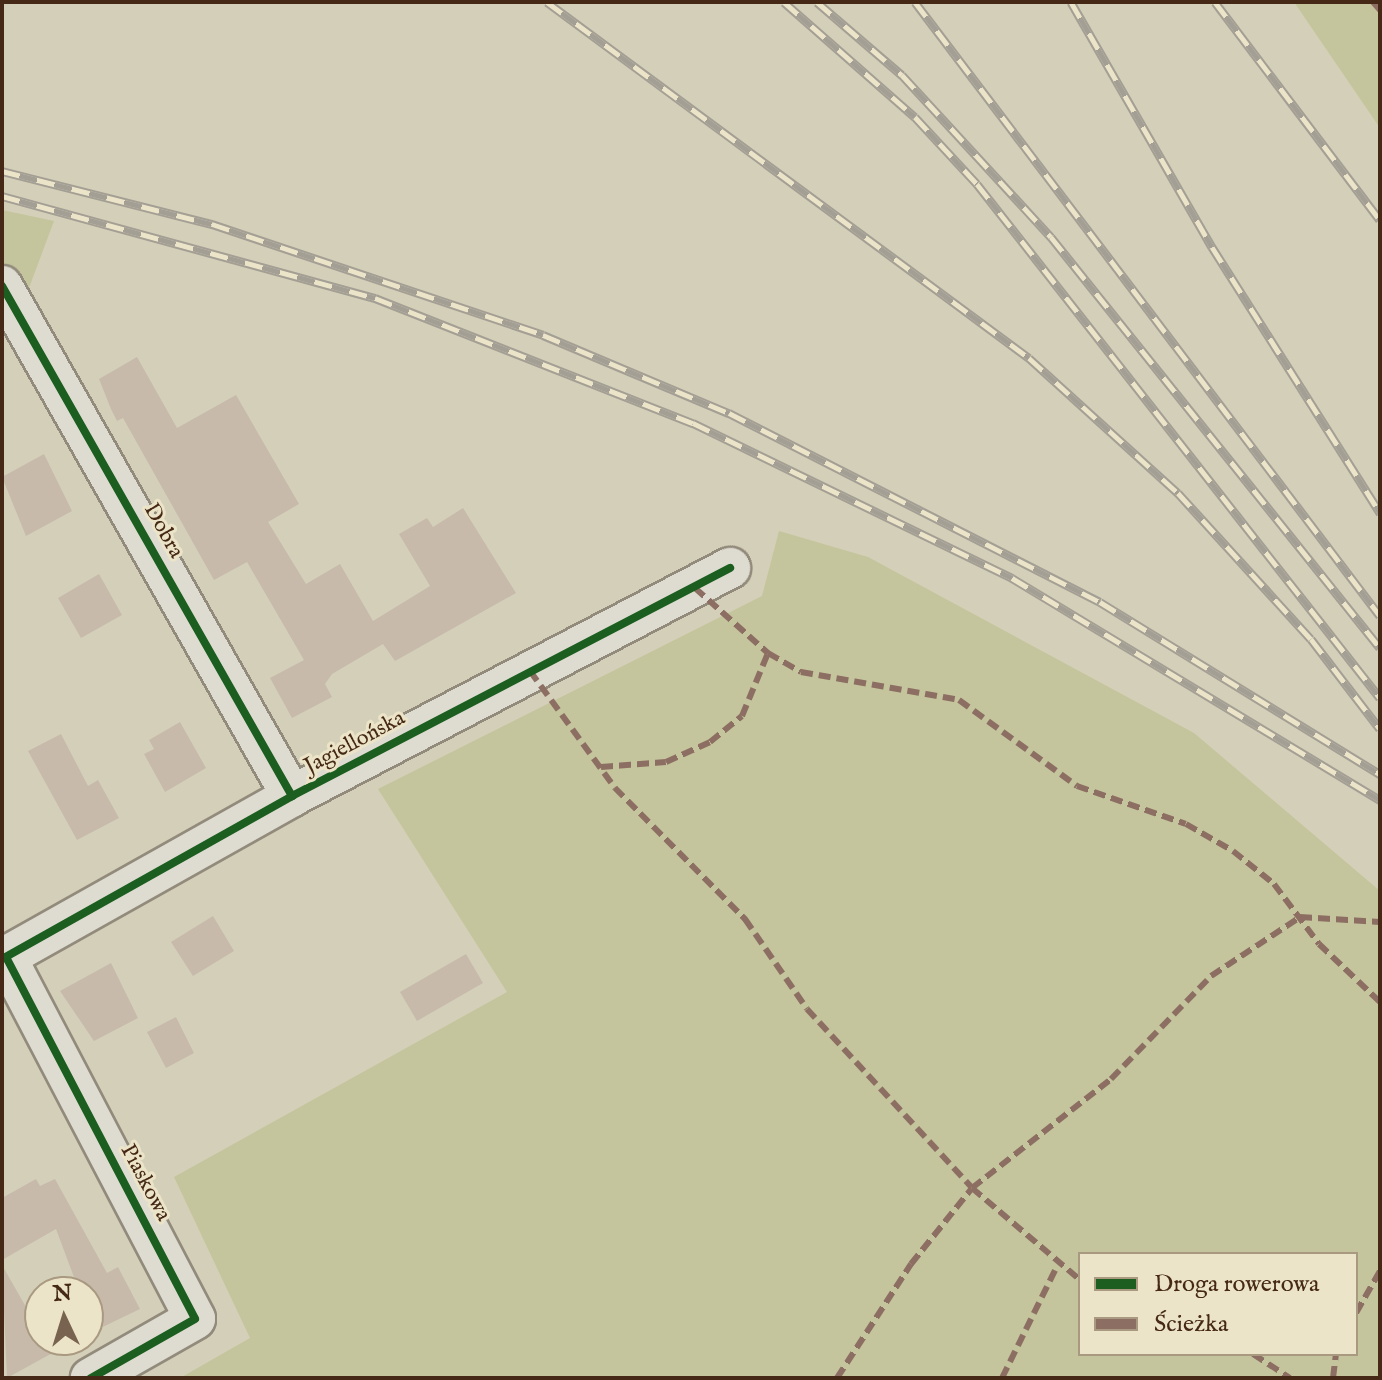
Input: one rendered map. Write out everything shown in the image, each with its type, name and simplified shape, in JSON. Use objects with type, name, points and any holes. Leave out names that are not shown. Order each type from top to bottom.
[{"type":"street","name":"Dobra","points":[[2,286],[292,796]]},
{"type":"street","name":"Jagiellońska","points":[[4,958],[292,796],[730,568]]},
{"type":"street","name":"Piaskowa","points":[[4,958],[195,1319],[91,1378]]},
{"type":"green space","points":[[1294,2],[1380,2],[1380,128]]},
{"type":"green space","points":[[2,210],[54,221],[26,296],[2,264]]},
{"type":"green space","points":[[779,531],[868,557],[1194,733],[1380,891],[1380,1378],[180,1378],[250,1338],[174,1177],[507,992],[378,789],[762,596]]},
{"type":"building","points":[[137,357],[177,428],[236,395],[299,504],[268,522],[306,584],[340,564],[373,621],[430,586],[399,534],[427,518],[433,527],[463,508],[516,593],[395,661],[383,644],[332,674],[325,684],[332,697],[292,718],[270,678],[304,660],[247,562],[214,580],[123,418],[117,421],[111,409],[99,379]]},
{"type":"building","points":[[44,454],[72,511],[26,536],[2,477]]},
{"type":"building","points":[[99,574],[122,615],[81,638],[58,598]]},
{"type":"building","points":[[180,722],[206,768],[165,792],[144,754],[154,749],[149,740]]},
{"type":"building","points":[[61,734],[88,786],[98,780],[119,818],[77,840],[28,751]]},
{"type":"building","points":[[213,916],[234,951],[193,976],[171,942]]},
{"type":"building","points":[[466,954],[483,983],[417,1021],[400,992]]},
{"type":"building","points":[[111,963],[138,1018],[94,1041],[60,991]]},
{"type":"building","points":[[176,1017],[194,1053],[166,1068],[147,1032]]},
{"type":"building","points":[[36,1179],[40,1186],[55,1179],[107,1273],[118,1267],[140,1309],[104,1326],[104,1276],[74,1276],[56,1229],[2,1260],[2,1198]]},
{"type":"building","points":[[2,1265],[24,1304],[24,1356],[47,1356],[7,1378]]},
{"type":"railway","points":[[547,2],[1029,358],[1178,493],[1311,639],[1380,729]]},
{"type":"railway","points":[[784,2],[915,117],[977,184],[1380,698]]},
{"type":"railway","points":[[817,2],[902,75],[1051,237],[1380,648]]},
{"type":"railway","points":[[915,2],[1380,616]]},
{"type":"railway","points":[[1071,2],[1212,247],[1380,513]]},
{"type":"railway","points":[[1215,2],[1380,220]]},
{"type":"railway","points":[[2,171],[212,224],[543,335],[729,413],[1100,602],[1380,774]]},
{"type":"railway","points":[[2,196],[375,298],[693,423],[1012,578],[1380,800]]},
{"type":"marked path","points":[[1373,2],[1380,10]]},
{"type":"marked path","points":[[695,588],[768,653],[801,672],[959,700],[1077,786],[1186,824],[1233,851],[1274,884],[1319,944],[1380,1002]]},
{"type":"marked path","points":[[601,767],[666,762],[710,742],[742,716],[768,653]]},
{"type":"marked path","points":[[530,671],[615,788],[745,919],[807,1009],[972,1188],[1078,1278]]},
{"type":"marked path","points":[[837,1378],[911,1264],[972,1188],[1111,1079],[1211,976],[1300,917],[1380,922]]},
{"type":"marked path","points":[[1002,1378],[1057,1266]]},
{"type":"marked path","points":[[1358,1310],[1380,1271]]},
{"type":"marked path","points":[[1256,1356],[1290,1378]]},
{"type":"marked path","points":[[1333,1378],[1336,1356]]},
{"type":"cycle path","points":[[2,286],[292,796]]},
{"type":"cycle path","points":[[2,959],[292,796],[730,568]]},
{"type":"cycle path","points":[[6,957],[195,1319],[91,1378]]}]
